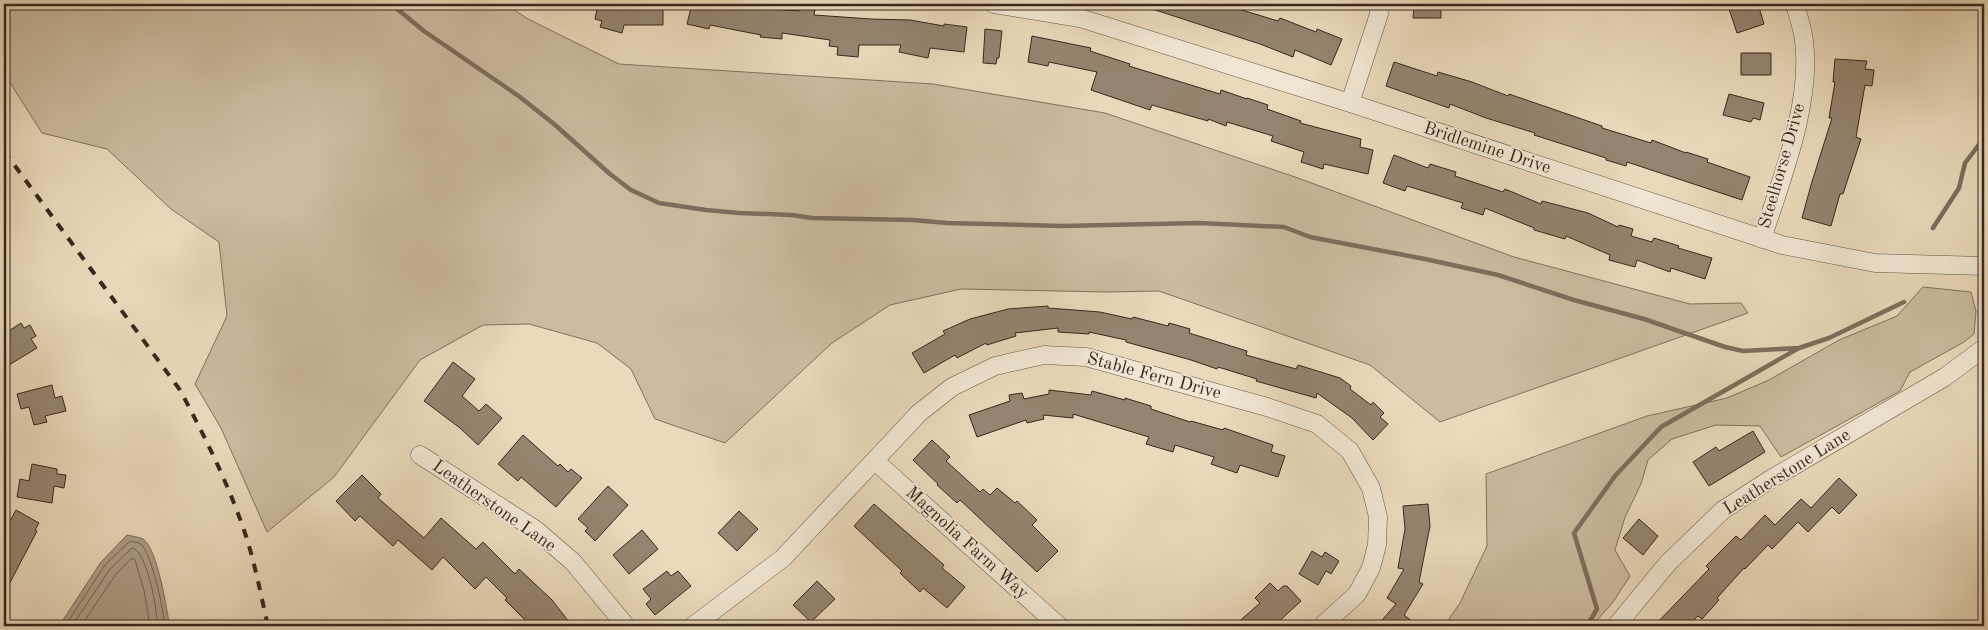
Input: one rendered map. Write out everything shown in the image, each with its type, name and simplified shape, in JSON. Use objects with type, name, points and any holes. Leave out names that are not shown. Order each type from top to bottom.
[{"type":"street","name":"Bridlemine Drive","points":[[994,4],[1080,18],[1350,103],[1785,246],[1875,262],[1984,266]]},
{"type":"street","points":[[1350,103],[1379,14],[1378,4]]},
{"type":"street","name":"Steelhorse Drive","points":[[1762,239],[1789,156],[1801,109],[1804,41],[1796,4]]},
{"type":"street","name":"Leatherstone Lane","points":[[1616,626],[1668,563],[1723,510],[1771,479],[1945,377],[1984,348]]},
{"type":"street","name":"Stable Fern Drive","points":[[693,626],[783,558],[920,413],[952,387],[996,366],[1044,355],[1086,357],[1267,407],[1317,424],[1350,451],[1371,488],[1378,517],[1377,545],[1371,568],[1357,594],[1322,626]]},
{"type":"street","name":"Leatherstone Lane","points":[[420,455],[536,530],[573,562],[626,626]]},
{"type":"street","name":"Magnolia Farm Way","points":[[875,461],[1059,626]]},
{"type":"shaded area","points":[[4,4],[505,4],[528,19],[619,64],[933,84],[1105,113],[1295,177],[1514,257],[1690,304],[1741,303],[1748,313],[1440,422],[1370,365],[1159,291],[1107,292],[961,289],[890,305],[832,343],[725,443],[655,419],[631,369],[597,343],[529,324],[483,325],[420,360],[334,477],[267,532],[221,428],[195,384],[227,316],[219,242],[171,209],[107,149],[42,133],[4,73]]},
{"type":"shaded area","points":[[1923,287],[1971,292],[1976,311],[1974,334],[1964,342],[1910,372],[1900,391],[1781,457],[1760,426],[1716,425],[1672,439],[1648,460],[1641,484],[1625,517],[1615,550],[1630,576],[1613,602],[1592,626],[1444,626],[1460,603],[1487,546],[1486,474],[1647,416],[1727,398],[1769,380],[1839,340],[1897,316]]},
{"type":"water","points":[[127,535],[143,539],[153,553],[163,591],[169,622],[168,626],[59,626],[101,562]]},
{"type":"building","points":[[598,4],[663,4],[663,25],[624,25],[622,33],[600,27],[602,21],[595,19]]},
{"type":"building","points":[[692,4],[708,4],[733,10],[734,4],[757,8],[799,11],[799,8],[815,10],[814,15],[910,20],[944,26],[944,24],[967,27],[964,52],[930,48],[928,58],[899,52],[901,45],[859,45],[858,57],[837,55],[838,47],[829,46],[830,40],[782,33],[782,39],[760,37],[761,35],[710,25],[709,29],[687,24]]},
{"type":"building","points":[[1143,4],[1222,4],[1278,21],[1280,18],[1316,32],[1317,29],[1342,39],[1331,65],[1295,50],[1293,57],[1260,44],[1143,6]]},
{"type":"building","points":[[1414,4],[1441,4],[1441,18],[1413,18]]},
{"type":"building","points":[[1735,4],[1758,4],[1764,24],[1737,33],[1728,6]]},
{"type":"building","points":[[985,29],[1002,31],[999,58],[997,58],[996,64],[983,63]]},
{"type":"building","points":[[1032,36],[1091,48],[1090,51],[1130,64],[1129,66],[1220,94],[1221,90],[1247,98],[1268,105],[1267,109],[1301,121],[1300,123],[1361,139],[1360,147],[1373,150],[1368,174],[1324,164],[1323,169],[1301,162],[1304,152],[1271,141],[1273,136],[1227,122],[1226,126],[1208,119],[1208,121],[1152,105],[1150,110],[1091,90],[1097,72],[1049,62],[1048,66],[1028,62]]},
{"type":"building","points":[[1741,53],[1771,53],[1771,75],[1741,75]]},
{"type":"building","points":[[1835,59],[1867,61],[1865,69],[1874,70],[1872,86],[1865,85],[1856,137],[1861,139],[1843,194],[1840,194],[1831,226],[1802,218],[1832,118],[1829,118],[1835,82],[1833,82]]},
{"type":"building","points":[[1394,62],[1437,76],[1438,72],[1472,82],[1508,96],[1509,94],[1602,126],[1602,128],[1651,143],[1652,140],[1708,159],[1707,162],[1750,177],[1742,200],[1627,162],[1626,166],[1606,160],[1606,158],[1534,135],[1535,133],[1486,118],[1450,104],[1449,108],[1386,86]]},
{"type":"building","points":[[1729,94],[1764,103],[1760,120],[1753,118],[1751,122],[1723,115]]},
{"type":"building","points":[[1394,155],[1428,168],[1430,164],[1456,172],[1455,176],[1503,192],[1505,189],[1541,204],[1542,201],[1588,213],[1618,227],[1619,225],[1633,229],[1631,236],[1652,242],[1654,238],[1679,246],[1678,248],[1712,258],[1705,279],[1671,268],[1670,272],[1637,260],[1635,267],[1609,260],[1610,255],[1566,236],[1565,239],[1534,230],[1534,228],[1485,208],[1483,215],[1461,208],[1463,203],[1407,186],[1405,191],[1383,183]]},
{"type":"building","points":[[1048,306],[1048,308],[1100,312],[1132,319],[1133,317],[1168,326],[1169,323],[1190,329],[1189,333],[1247,351],[1246,355],[1296,369],[1298,365],[1340,378],[1351,386],[1350,389],[1371,405],[1373,402],[1384,413],[1380,417],[1388,424],[1373,440],[1352,418],[1317,393],[1316,398],[1256,381],[1257,379],[1218,367],[1217,369],[1126,342],[1126,340],[1089,332],[1089,334],[1058,332],[1058,328],[1015,333],[1016,336],[987,345],[986,343],[957,358],[955,355],[924,373],[912,353],[945,334],[943,331],[970,319],[1008,309]]},
{"type":"building","points":[[21,323],[24,328],[30,325],[36,336],[31,339],[37,348],[4,368],[4,334]]},
{"type":"building","points":[[453,362],[475,379],[462,396],[479,411],[486,404],[502,418],[478,445],[460,428],[424,401]]},
{"type":"building","points":[[52,385],[55,398],[62,396],[66,411],[45,416],[47,422],[34,425],[29,407],[21,409],[17,394]]},
{"type":"building","points":[[1049,390],[1091,395],[1092,391],[1125,400],[1125,398],[1151,406],[1151,409],[1190,422],[1223,430],[1224,428],[1273,445],[1271,452],[1285,456],[1278,477],[1240,465],[1237,473],[1211,464],[1214,457],[1175,445],[1173,452],[1146,444],[1149,437],[1073,414],[1073,418],[1043,415],[1044,419],[1027,423],[1026,420],[977,437],[969,415],[1010,401],[1009,395],[1022,393],[1024,399],[1049,394]]},
{"type":"building","points":[[1753,431],[1765,452],[1709,486],[1693,462],[1716,447],[1719,451]]},
{"type":"building","points":[[523,435],[558,466],[560,464],[568,472],[571,469],[582,478],[556,507],[521,477],[518,481],[498,464]]},
{"type":"building","points":[[932,440],[950,457],[946,461],[980,492],[983,489],[990,495],[997,488],[1015,503],[1017,501],[1037,520],[1032,525],[1058,551],[1037,572],[960,500],[957,503],[937,485],[913,460]]},
{"type":"building","points":[[32,464],[57,469],[57,474],[66,475],[64,488],[54,486],[52,503],[17,497],[20,479],[29,481]]},
{"type":"building","points":[[362,475],[381,494],[378,498],[424,538],[441,518],[476,549],[483,542],[515,574],[519,569],[552,600],[569,622],[563,626],[518,626],[525,620],[486,577],[475,589],[443,557],[432,570],[398,540],[393,546],[360,516],[355,521],[336,501]]},
{"type":"building","points":[[1839,478],[1857,495],[1839,514],[1832,507],[1808,532],[1798,522],[1772,549],[1768,545],[1744,568],[1717,598],[1719,600],[1702,619],[1698,616],[1688,626],[1654,626],[1709,569],[1706,566],[1736,536],[1741,540],[1765,515],[1775,525],[1801,499],[1811,508]]},
{"type":"building","points":[[608,486],[628,505],[595,541],[585,531],[588,528],[578,519]]},
{"type":"building","points":[[874,504],[944,565],[942,568],[965,587],[947,608],[923,588],[920,592],[900,573],[902,571],[854,526]]},
{"type":"building","points":[[1428,504],[1430,526],[1419,582],[1423,584],[1404,615],[1418,626],[1377,626],[1396,604],[1387,598],[1404,569],[1398,568],[1405,529],[1403,506]]},
{"type":"building","points":[[16,510],[39,523],[35,530],[37,531],[4,594],[4,532]]},
{"type":"building","points":[[739,511],[758,529],[737,551],[718,533]]},
{"type":"building","points":[[1639,519],[1658,536],[1643,555],[1623,538]]},
{"type":"building","points":[[642,530],[658,549],[629,574],[613,555]]},
{"type":"building","points":[[1312,551],[1322,557],[1325,552],[1339,561],[1331,574],[1326,571],[1318,585],[1299,574]]},
{"type":"building","points":[[667,571],[671,576],[678,571],[691,586],[655,615],[646,604],[651,599],[643,589]]},
{"type":"building","points":[[817,581],[835,599],[811,622],[793,605]]},
{"type":"building","points":[[1270,583],[1278,591],[1283,586],[1287,586],[1301,601],[1274,626],[1234,626],[1260,603],[1255,598]]},
{"type":"waterway","points":[[391,4],[424,31],[520,97],[631,190],[659,203],[706,210],[812,218],[1062,226],[1199,223],[1284,227],[1310,237],[1498,275],[1574,300],[1644,319],[1725,347],[1743,351],[1799,348]]},
{"type":"waterway","points":[[1933,228],[1959,188],[1965,163],[1984,138]]},
{"type":"waterway","points":[[1587,626],[1597,609],[1574,533],[1615,476],[1661,427],[1799,348],[1829,338],[1904,302]]},
{"type":"railway","points":[[4,151],[180,390],[216,460],[238,514],[252,556],[268,626]]}]
